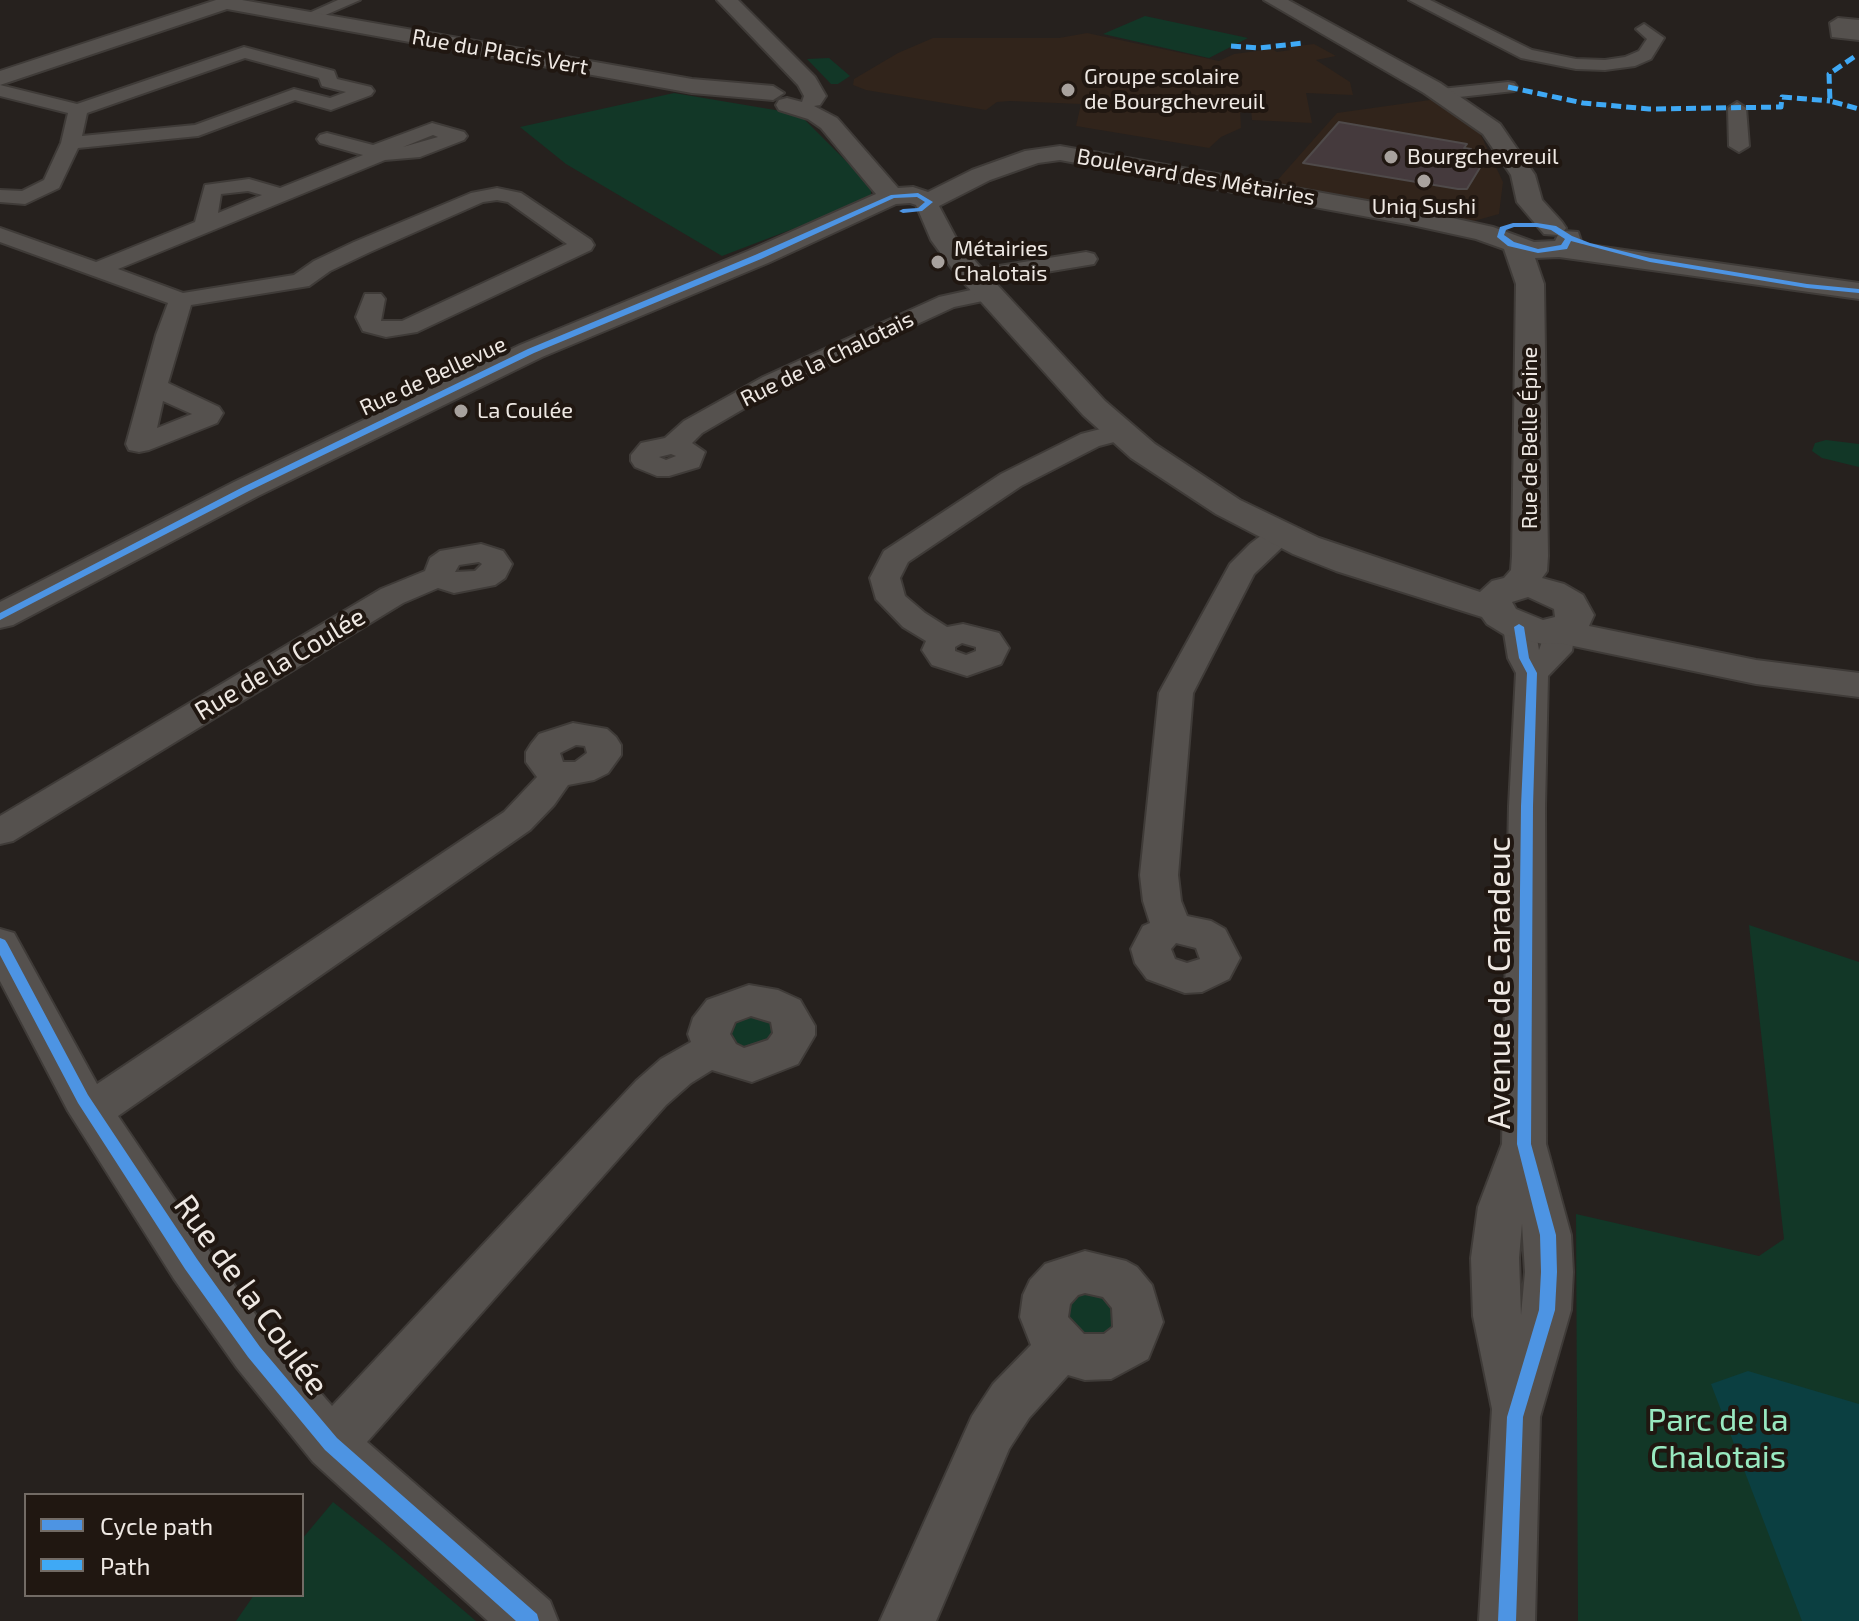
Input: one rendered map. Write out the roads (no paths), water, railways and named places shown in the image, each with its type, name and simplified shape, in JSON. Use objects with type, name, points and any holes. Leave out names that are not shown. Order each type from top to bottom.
[{"type":"street","points":[[308,17],[352,0]]},
{"type":"street","points":[[727,0],[801,75],[811,96],[837,114],[911,190],[907,219],[944,240],[1094,408],[1120,432],[1196,488],[1281,534],[1349,563],[1509,603],[1675,655],[1770,674],[1859,685]]},
{"type":"street","points":[[1274,0],[1441,94],[1498,136],[1523,175],[1530,202],[1558,242],[1807,286],[1859,291]]},
{"type":"street","points":[[1417,0],[1527,54],[1576,64],[1629,62],[1645,55],[1656,38],[1644,29]]},
{"type":"street","name":"Rue du Placis Vert","points":[[0,78],[218,6],[308,17],[692,86],[779,97]]},
{"type":"street","points":[[1854,57],[1858,31]]},
{"type":"street","points":[[760,36],[790,83],[779,97]]},
{"type":"street","points":[[0,90],[78,110],[244,52],[328,75],[328,82]]},
{"type":"street","points":[[71,143],[198,130],[294,94],[328,82],[365,91],[331,104],[294,94]]},
{"type":"street","points":[[1441,94],[1508,87]]},
{"type":"street","points":[[779,97],[811,96]]},
{"type":"street","points":[[779,97],[829,123],[884,185],[907,202]]},
{"type":"street","points":[[1737,108],[1739,146]]},
{"type":"street","points":[[0,196],[25,198],[52,184],[71,143],[78,110]]},
{"type":"street","points":[[99,269],[378,153],[327,139]]},
{"type":"street","name":"Boulevard des Métairies","points":[[907,202],[1034,156],[1060,153],[1558,242]]},
{"type":"street","points":[[205,226],[212,189],[249,185],[282,195]]},
{"type":"street","points":[[301,281],[322,266],[362,247],[478,197],[497,194],[514,197],[583,245],[408,327],[386,330],[371,326],[368,317],[388,302]]},
{"type":"street","name":"Rue de Bellevue","points":[[3,615],[259,482],[563,337],[758,257],[907,202]]},
{"type":"street","points":[[1510,234],[1530,202]]},
{"type":"street","name":"Rue de Belle Épine","points":[[1509,603],[1529,571],[1530,556],[1530,284],[1510,234]]},
{"type":"street","points":[[0,235],[181,300],[301,281],[345,285],[388,302],[434,313]]},
{"type":"street","points":[[1530,284],[1542,260],[1558,242]]},
{"type":"street","name":"Rue de la Chalotais","points":[[674,445],[693,427],[772,382],[982,285],[1086,259]]},
{"type":"street","points":[[155,387],[168,335],[181,300]]},
{"type":"street","points":[[944,639],[914,620],[891,599],[885,578],[895,557],[1011,480],[1090,440],[1120,432]]},
{"type":"street","points":[[1172,929],[1162,901],[1159,875],[1176,693],[1241,570],[1281,534]]},
{"type":"street","name":"Rue de la Coulée","points":[[0,832],[392,596],[440,576]]},
{"type":"street","name":"Avenue de Caradeuc","points":[[1507,1621],[1515,1417],[1506,1348],[1497,1316],[1495,1258],[1501,1207],[1524,1144],[1527,806],[1532,673],[1524,658],[1509,603]]},
{"type":"street","points":[[1532,673],[1556,651],[1567,623]]},
{"type":"street","points":[[91,1111],[517,821],[541,797],[558,773]]},
{"type":"street","name":"Rue de la Coulée","points":[[0,943],[91,1111],[254,1352],[331,1444],[530,1621]]},
{"type":"street","name":"Rue de la Coulée","points":[[331,1444],[651,1093],[676,1071],[714,1049]]},
{"type":"street","points":[[908,1621],[990,1433],[1011,1401],[1062,1347]]},
{"type":"water","points":[[1748,1371],[1859,1404],[1859,1621],[1802,1621],[1711,1384]]},
{"type":"place","name":"Groupe scolaire de Bourgchevreuil","points":[[1068,90]]},
{"type":"place","name":"Bourgchevreuil","points":[[1391,157]]},
{"type":"place","name":"Uniq Sushi","points":[[1424,181]]},
{"type":"place","name":"Métairies Chalotais","points":[[938,262]]},
{"type":"place","name":"La Coulée","points":[[461,411]]},
{"type":"park label","name":"Parc de la Chalotais","points":[[1718,1438]]}]
